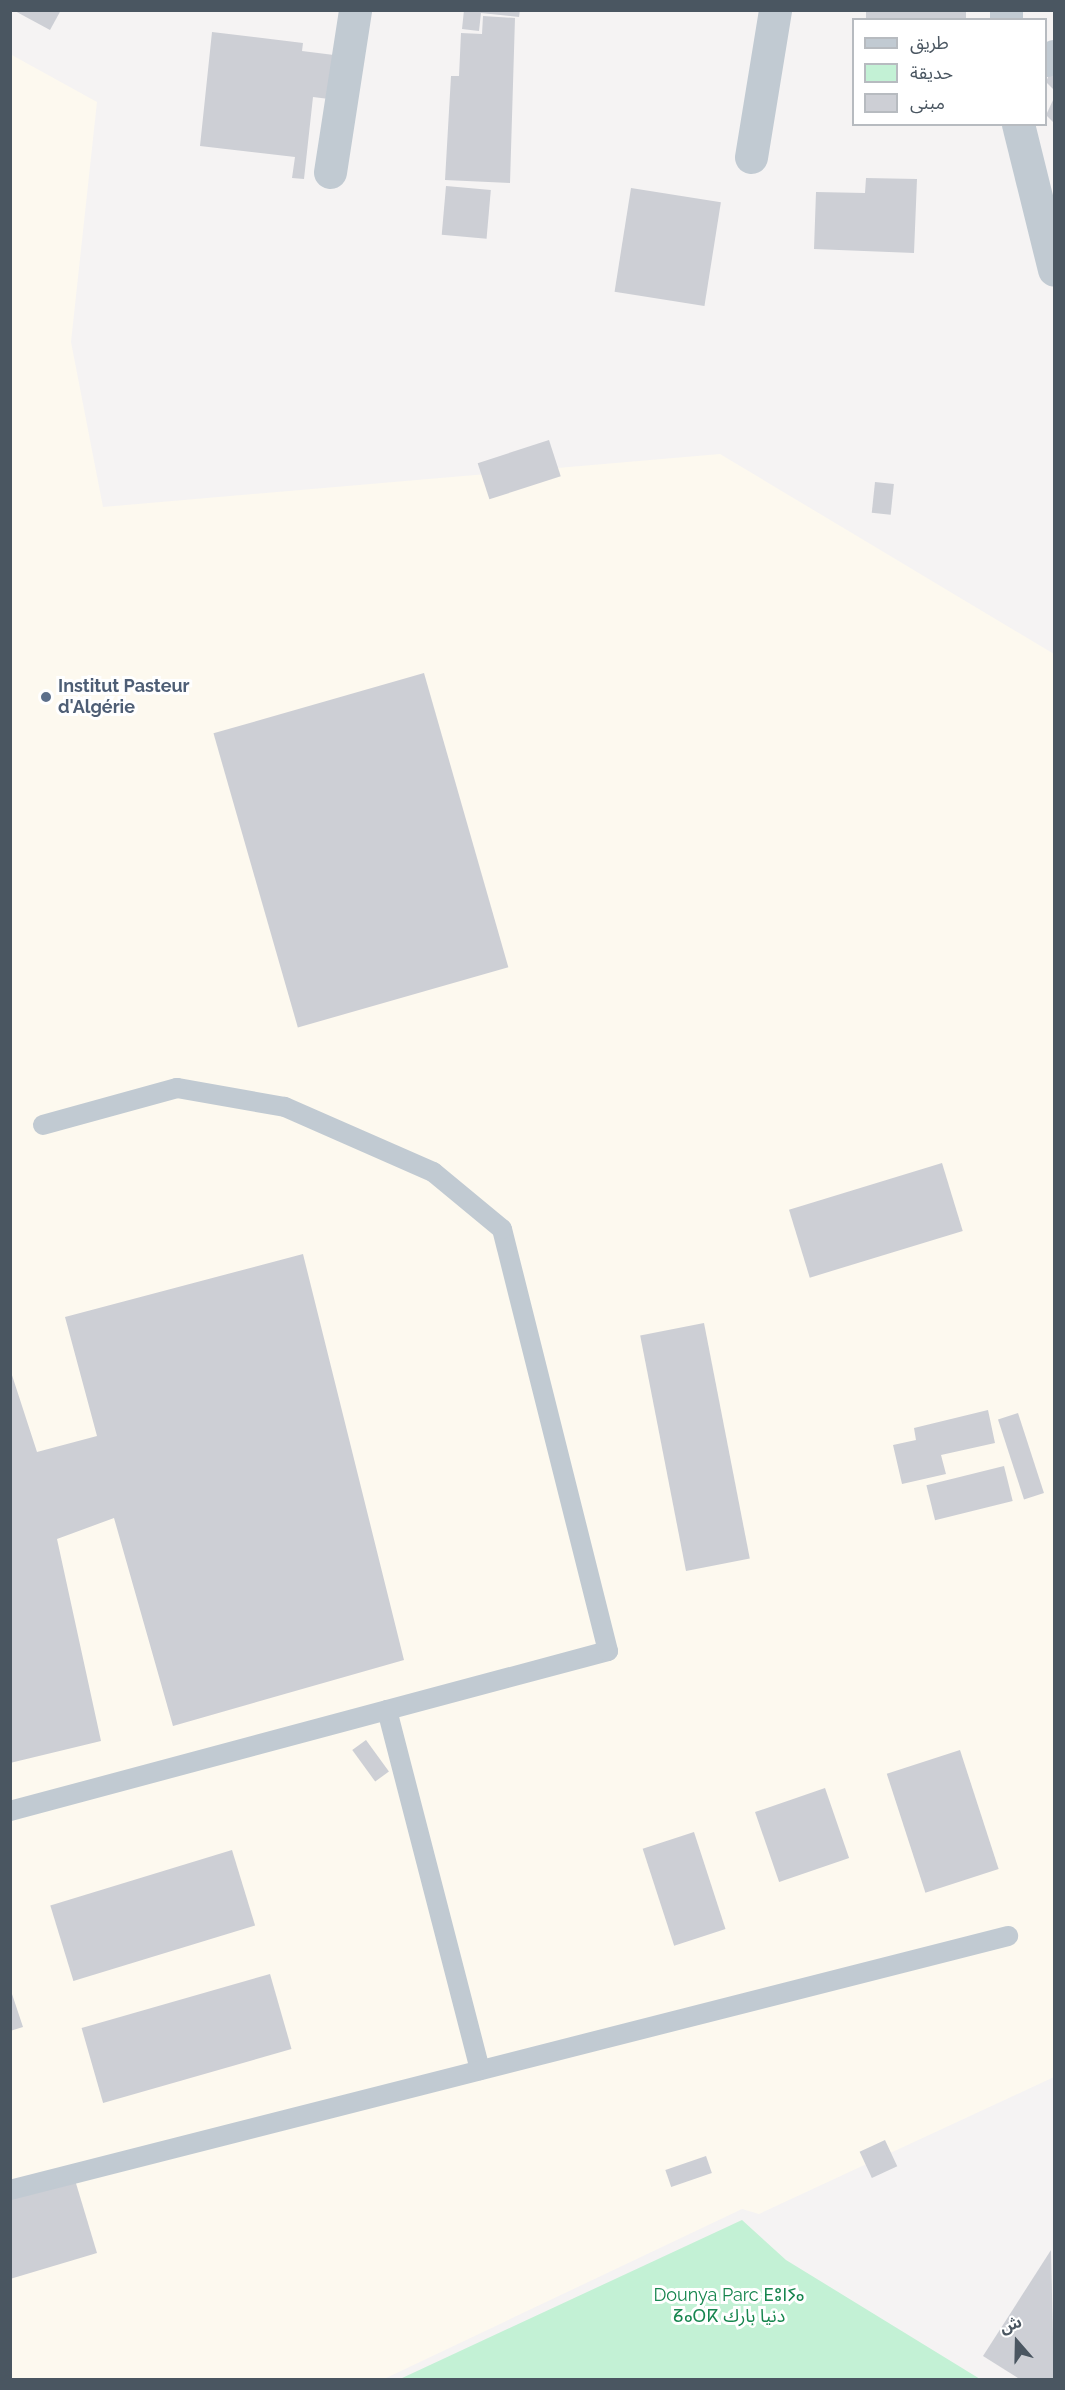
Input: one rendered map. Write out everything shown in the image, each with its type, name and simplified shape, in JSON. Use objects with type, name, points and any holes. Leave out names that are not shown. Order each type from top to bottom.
[{"type":"street","points":[[330,171],[355,10]]},
{"type":"street","points":[[751,157],[775,10]]},
{"type":"street","points":[[1018,126],[1054,270]]},
{"type":"lane","points":[[10,1811],[608,1651],[501,1229],[433,1172],[285,1107],[177,1088],[43,1125]]},
{"type":"lane","points":[[387,1710],[480,2070]]},
{"type":"lane","points":[[10,2190],[1008,1936]]},
{"type":"shaded area","name":"Institut Pasteur d'Algérie","points":[[10,54],[97,102],[71,342],[103,507],[720,454],[1054,654],[1054,2077],[759,2214],[742,2209],[384,2379],[11,2379]]},
{"type":"green space","name":"Dounya Parc ⴹⵓⵏⵢⴰ ⵒⴰⵔⴽ دنيا بارك","points":[[742,2220],[786,2260],[980,2379],[400,2379]]},
{"type":"building","points":[[13,10],[61,10],[50,30]]},
{"type":"building","points":[[464,10],[520,10],[519,17],[481,13],[479,31],[462,29]]},
{"type":"building","points":[[866,10],[966,10],[966,18],[866,18]]},
{"type":"building","points":[[483,16],[515,18],[510,183],[445,180],[451,76],[459,76],[461,33],[482,34]]},
{"type":"building","points":[[212,32],[303,43],[302,51],[334,55],[329,99],[313,97],[304,179],[292,178],[295,157],[200,146]]},
{"type":"building","points":[[1054,63],[1054,90],[1047,83]]},
{"type":"building","points":[[1054,98],[1054,123],[1047,113]]},
{"type":"building","points":[[866,178],[917,179],[914,253],[814,249],[816,192],[865,193]]},
{"type":"building","points":[[446,186],[491,190],[487,239],[442,235]]},
{"type":"building","points":[[631,188],[721,202],[704,306],[615,292]]},
{"type":"building","points":[[549,440],[561,476],[489,499],[478,463]]},
{"type":"building","points":[[875,482],[894,484],[891,515],[872,513]]},
{"type":"building","points":[[424,673],[508,967],[298,1028],[213,733]]},
{"type":"building","points":[[942,1163],[963,1231],[810,1278],[789,1210]]},
{"type":"building","points":[[303,1254],[404,1660],[173,1726],[114,1518],[57,1539],[101,1741],[10,1763],[10,1369],[37,1452],[97,1436],[65,1317]]},
{"type":"building","points":[[704,1323],[750,1559],[686,1571],[640,1335]]},
{"type":"building","points":[[988,1410],[995,1443],[941,1455],[946,1474],[902,1484],[893,1445],[916,1440],[914,1428]]},
{"type":"building","points":[[1018,1413],[1044,1493],[1024,1499],[998,1419]]},
{"type":"building","points":[[1004,1466],[1013,1501],[935,1520],[926,1485]]},
{"type":"building","points":[[366,1740],[389,1772],[375,1782],[352,1750]]},
{"type":"building","points":[[960,1750],[999,1869],[925,1893],[887,1774]]},
{"type":"building","points":[[825,1788],[849,1858],[779,1882],[755,1812]]},
{"type":"building","points":[[694,1832],[726,1929],[674,1946],[643,1849]]},
{"type":"building","points":[[232,1850],[255,1926],[73,1981],[50,1906]]},
{"type":"building","points":[[270,1974],[291,2049],[103,2103],[82,2028]]},
{"type":"building","points":[[10,1988],[23,2027],[10,2031]]},
{"type":"building","points":[[885,2140],[897,2166],[872,2178],[860,2152]]},
{"type":"building","points":[[706,2156],[712,2173],[671,2187],[665,2170]]},
{"type":"building","points":[[75,2180],[97,2253],[10,2279],[10,2199]]},
{"type":"building","points":[[1051,2250],[1054,2380],[1021,2380],[983,2356]]},
{"type":"place","name":"Institut Pasteur d'Algérie","points":[[46,697]]}]
